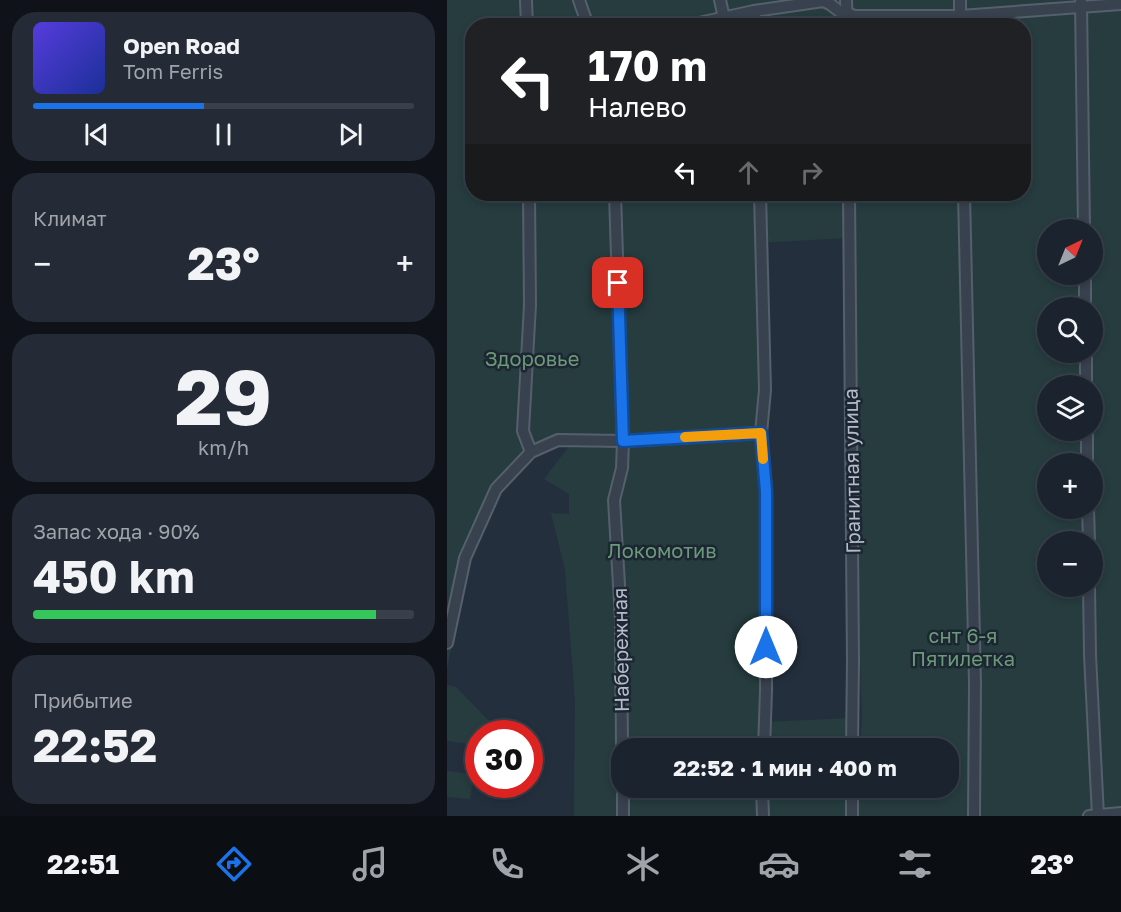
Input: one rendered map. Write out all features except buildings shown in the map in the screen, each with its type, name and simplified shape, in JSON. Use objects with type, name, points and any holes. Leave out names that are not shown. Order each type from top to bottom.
[{"type":"street","points":[[526,0],[527,18]]},
{"type":"street","points":[[579,0],[585,18]]},
{"type":"street","points":[[720,0],[724,18],[754,11],[823,1],[839,11],[855,16],[897,18]]},
{"type":"street","points":[[846,0],[847,18]]},
{"type":"street","points":[[960,0],[960,18]]},
{"type":"street","points":[[1081,3],[1084,219]]},
{"type":"street","points":[[980,18],[1081,3],[1121,4]]},
{"type":"street","points":[[754,11],[755,18]]},
{"type":"street","points":[[529,201],[530,305],[523,431],[531,452]]},
{"type":"street","name":"Набережная","points":[[615,201],[623,441],[622,468],[614,500],[621,619],[622,738]]},
{"type":"street","points":[[760,201],[765,390],[761,433],[766,491],[764,738]]},
{"type":"street","name":"Гранитная улица","points":[[849,201],[852,738]]},
{"type":"street","points":[[964,201],[975,684],[974,816]]},
{"type":"street","points":[[447,643],[465,558],[496,489],[531,452],[558,440],[623,441],[761,433]]},
{"type":"street","points":[[1089,597],[1098,816]]},
{"type":"street","points":[[623,798],[623,816]]},
{"type":"street","points":[[762,798],[763,816]]},
{"type":"street","points":[[852,798],[852,816]]},
{"type":"street","points":[[1089,816],[1121,813]]},
{"type":"green space","points":[[447,0],[1121,0],[1121,816],[856,816],[857,798],[959,798],[959,738],[861,738],[862,720],[846,238],[757,243],[763,722],[853,718],[852,738],[611,738],[611,798],[851,798],[851,816],[574,816],[575,700],[565,570],[551,513],[569,514],[569,494],[544,479],[573,441],[533,445],[484,502],[447,668]]},
{"type":"green space","points":[[447,685],[456,687],[488,720],[465,720],[465,743],[447,741]]},
{"type":"green space","points":[[447,771],[465,773],[465,798],[470,799],[447,797]]},
{"type":"slow traffic","points":[[685,437],[761,433],[763,459]]},
{"type":"route","points":[[618,283],[623,441],[761,433],[766,491],[766,647]]},
{"type":"park label","name":"Здоровье","points":[[532,358]]},
{"type":"park label","name":"Локомотив","points":[[662,550]]},
{"type":"park label","name":"снт 6-я Пятилетка","points":[[963,646]]}]
